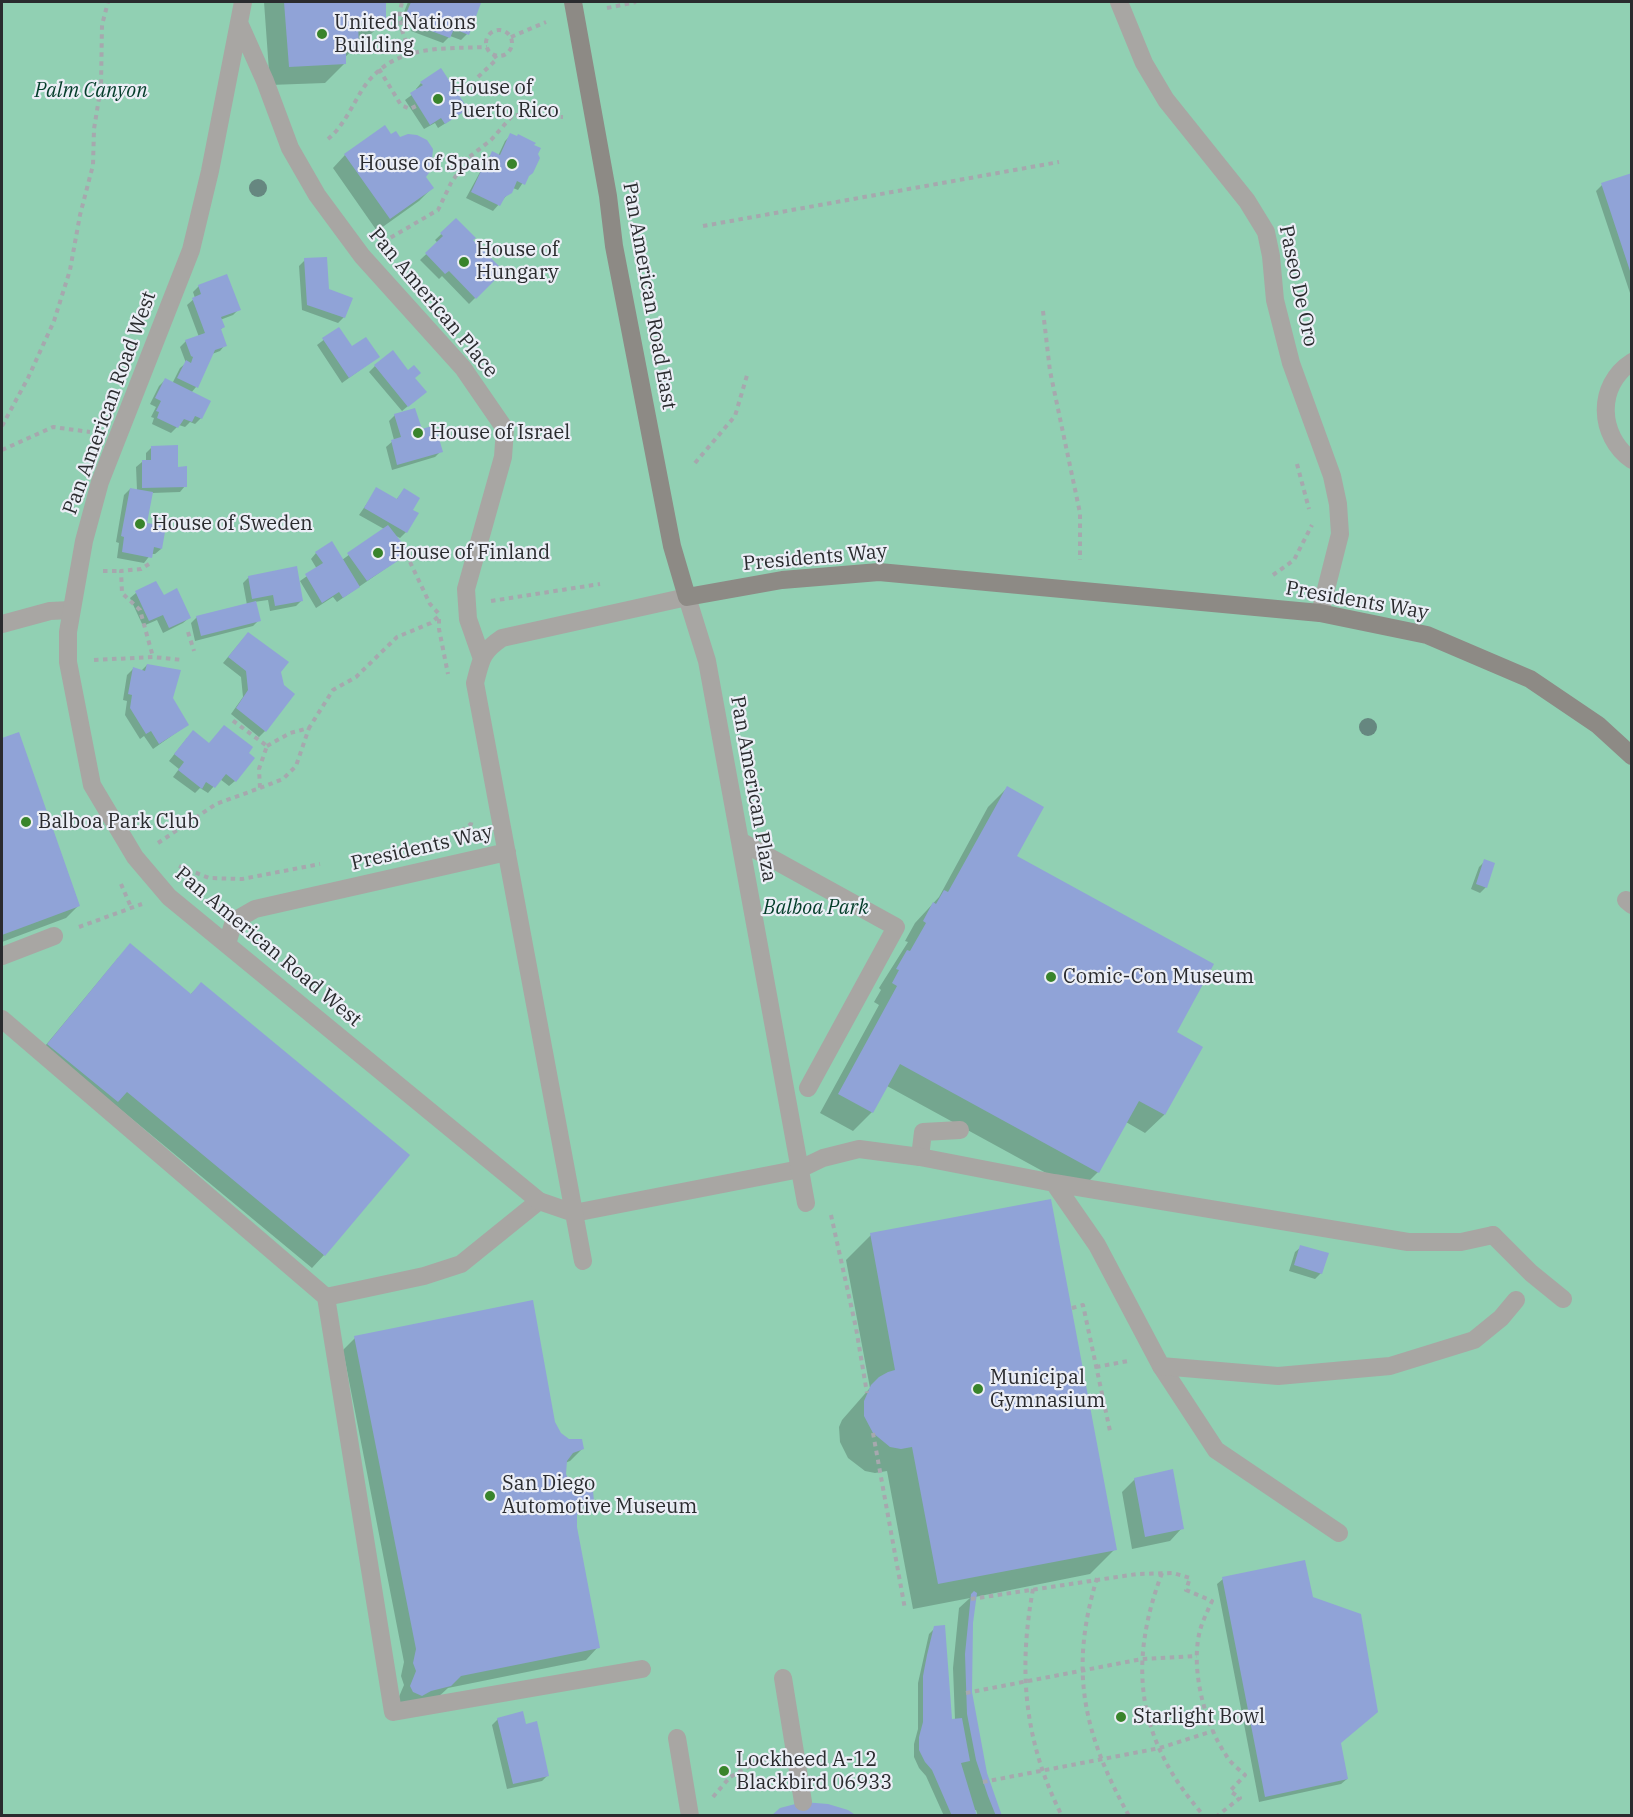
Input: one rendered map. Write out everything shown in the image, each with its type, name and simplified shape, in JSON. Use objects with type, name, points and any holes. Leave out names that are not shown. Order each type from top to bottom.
[{"type":"street","name":"Pan American Road West","points":[[243,2],[208,181],[191,250],[100,482],[84,542],[68,632],[68,662],[92,785],[135,857],[169,897],[539,1202],[574,1213]]},
{"type":"street","name":"Pan American Road East","points":[[573,2],[608,196],[614,246],[672,546],[687,597]]},
{"type":"street","name":"Paseo De Oro","points":[[1119,2],[1144,63],[1166,100],[1247,201],[1266,232],[1271,256],[1275,300],[1291,363],[1332,476],[1338,504],[1340,534],[1320,613]]},
{"type":"street","name":"Pan American Place","points":[[240,25],[265,81],[290,148],[317,195],[362,256],[463,368],[505,429],[503,457],[466,590],[468,620],[482,658]]},
{"type":"street","points":[[1632,362],[1621,369],[1608,390],[1605,415],[1611,437],[1623,454],[1632,460]]},
{"type":"street","name":"Presidents Way","points":[[226,944],[234,921],[255,909],[507,852],[475,683],[482,658],[490,646],[502,638],[687,597],[782,580],[879,572],[1320,613],[1427,635],[1530,679],[1598,725],[1632,756]]},
{"type":"street","name":"Pan American Plaza","points":[[687,597],[707,661],[806,1203]]},
{"type":"street","points":[[2,624],[50,611],[71,610]]},
{"type":"street","points":[[740,841],[896,927],[808,1088]]},
{"type":"street","points":[[507,852],[583,1261]]},
{"type":"street","points":[[2,956],[54,936]]},
{"type":"street","points":[[2,1019],[326,1297],[393,1712],[642,1669]]},
{"type":"street","points":[[920,1157],[923,1132],[960,1130]]},
{"type":"street","points":[[574,1213],[800,1169],[822,1158],[860,1149],[920,1157],[1053,1183],[1408,1242],[1461,1242],[1493,1235],[1531,1273],[1563,1299]]},
{"type":"street","points":[[1053,1183],[1097,1245],[1161,1366],[1216,1450],[1339,1533]]},
{"type":"street","points":[[326,1297],[424,1276],[461,1264],[539,1202]]},
{"type":"street","points":[[1161,1366],[1278,1376],[1390,1366],[1474,1340],[1502,1318],[1516,1300]]},
{"type":"street","points":[[783,1678],[802,1802]]},
{"type":"street","points":[[677,1738],[690,1815]]},
{"type":"path","points":[[2,426],[28,378],[54,321],[70,270],[80,215],[93,165],[94,129],[101,86],[102,25],[108,2]]},
{"type":"path","points":[[607,8],[636,2]]},
{"type":"path","points":[[402,3],[399,10],[401,28],[411,53]]},
{"type":"path","points":[[511,37],[546,22]]},
{"type":"path","points":[[478,77],[497,59],[487,47],[487,39],[492,32],[505,31],[511,37],[512,45],[508,52],[500,55],[493,54]]},
{"type":"path","points":[[328,139],[344,121],[364,87],[379,69],[411,53],[425,49],[487,47]]},
{"type":"path","points":[[379,69],[401,105],[410,109],[418,105]]},
{"type":"path","points":[[403,229],[438,210],[451,183],[468,158],[491,140],[513,115],[563,117]]},
{"type":"path","points":[[703,226],[1059,162]]},
{"type":"path","points":[[1042,311],[1050,371],[1080,513],[1080,560]]},
{"type":"path","points":[[695,463],[735,416],[748,372]]},
{"type":"path","points":[[86,443],[95,423]]},
{"type":"path","points":[[2,450],[53,428],[90,432]]},
{"type":"path","points":[[1294,455],[1310,511]]},
{"type":"path","points":[[1273,575],[1294,560],[1313,522]]},
{"type":"path","points":[[149,564],[141,569],[121,571],[122,592],[140,610],[153,657]]},
{"type":"path","points":[[164,838],[216,804],[284,779],[296,766],[309,728],[333,690],[356,676],[397,637],[431,623],[439,616]]},
{"type":"path","points":[[188,632],[194,651]]},
{"type":"path","points":[[107,660],[153,657],[183,660]]},
{"type":"path","points":[[232,720],[267,746]]},
{"type":"path","points":[[260,788],[259,770],[267,746],[290,734],[309,728]]},
{"type":"path","points":[[450,838],[471,824]]},
{"type":"path","points":[[175,865],[208,878],[242,879],[328,863]]},
{"type":"path","points":[[81,926],[131,907],[169,897]]},
{"type":"path","points":[[830,1210],[856,1328],[867,1393]]},
{"type":"path","points":[[1072,1308],[1083,1305],[1110,1431]]},
{"type":"path","points":[[873,1433],[905,1610]]},
{"type":"path","points":[[1162,1573],[1145,1630],[1142,1684],[1148,1716],[1170,1772],[1204,1815]]},
{"type":"path","points":[[970,1599],[1097,1578],[1162,1573],[1173,1573],[1190,1578],[1186,1590],[1212,1601],[1201,1628],[1197,1656],[1204,1706],[1226,1757],[1245,1775],[1230,1791],[1240,1798],[1217,1815]]},
{"type":"path","points":[[1097,1578],[1090,1602],[1085,1634],[1083,1671],[1088,1721],[1100,1759],[1129,1815]]},
{"type":"path","points":[[1033,1589],[1027,1628],[1024,1682],[1027,1712],[1042,1770],[1062,1815]]},
{"type":"path","points":[[966,1693],[1142,1659],[1197,1656]]},
{"type":"path","points":[[983,1782],[1160,1748],[1214,1731]]},
{"type":"path","points":[[710,1800],[730,1777],[759,1761],[794,1752]]},
{"type":"green space","name":"Balboa Park","points":[[2,2],[1631,2],[1631,1815],[2,1816]]},
{"type":"building","name":"United Nations Building","points":[[284,2],[386,2],[386,20],[358,23],[359,46],[346,47],[346,64],[289,67]]},
{"type":"building","points":[[411,2],[481,3],[469,35],[454,29],[450,38],[415,25],[417,21],[405,16]]},
{"type":"building","name":"House of Puerto Rico","points":[[441,68],[468,109],[445,124],[441,118],[430,125],[410,93],[423,85],[420,82]]},
{"type":"building","points":[[385,125],[391,134],[396,131],[400,137],[408,134],[417,135],[427,140],[433,149],[431,170],[426,177],[434,188],[390,219],[344,154]]},
{"type":"building","name":"House of Spain","points":[[510,133],[517,136],[518,134],[536,143],[534,145],[541,148],[538,154],[540,158],[525,185],[517,181],[512,193],[505,197],[500,206],[471,192],[492,151],[500,155]]},
{"type":"building","points":[[1632,173],[1632,274],[1631,274],[1601,183]]},
{"type":"building","name":"House of Hungary","points":[[456,218],[476,238],[473,240],[504,271],[476,299],[449,271],[445,274],[425,253],[443,236],[440,233]]},
{"type":"building","points":[[327,257],[329,289],[353,298],[345,318],[307,305],[304,258]]},
{"type":"building","points":[[227,274],[241,310],[221,317],[225,327],[221,329],[227,346],[215,350],[198,388],[177,378],[186,360],[191,363],[193,357],[185,340],[205,333],[192,298],[201,294],[198,285]]},
{"type":"building","points":[[339,327],[352,346],[366,337],[380,357],[349,378],[322,338]]},
{"type":"building","points":[[393,350],[408,370],[414,365],[421,373],[415,378],[427,392],[408,407],[374,365]]},
{"type":"building","points":[[165,378],[211,401],[202,419],[195,416],[192,422],[184,419],[178,428],[157,418],[159,412],[156,411],[161,401],[155,398]]},
{"type":"building","name":"House of Israel","points":[[415,408],[422,429],[435,425],[443,452],[397,465],[391,440],[401,437],[394,414]]},
{"type":"building","points":[[178,445],[178,467],[187,466],[187,487],[142,488],[142,460],[151,460],[151,446]]},
{"type":"building","points":[[376,487],[397,499],[404,488],[420,498],[413,510],[419,513],[407,533],[364,508]]},
{"type":"building","name":"House of Sweden","points":[[130,488],[153,492],[147,523],[166,526],[162,549],[154,547],[152,558],[122,552],[124,537],[121,536]]},
{"type":"building","name":"House of Finland","points":[[388,525],[410,553],[367,581],[347,553]]},
{"type":"building","points":[[332,541],[360,587],[343,598],[339,592],[322,603],[305,574],[323,563],[315,552]]},
{"type":"building","points":[[297,566],[303,601],[275,606],[273,595],[252,599],[248,576]]},
{"type":"building","points":[[156,581],[164,595],[177,588],[191,618],[169,628],[163,615],[149,621],[135,591]]},
{"type":"building","points":[[256,601],[261,621],[201,636],[196,616]]},
{"type":"building","points":[[248,632],[289,662],[281,672],[284,685],[295,694],[266,732],[236,708],[248,690],[246,671],[228,657]]},
{"type":"building","points":[[147,664],[181,670],[173,698],[189,725],[159,744],[151,731],[146,734],[130,708],[132,695],[128,694],[133,667],[145,671]]},
{"type":"building","points":[[224,725],[253,747],[249,753],[255,758],[236,782],[226,774],[215,788],[206,782],[202,789],[178,770],[184,762],[174,754],[193,730],[209,743]]},
{"type":"building","name":"Balboa Park Club","points":[[19,732],[80,906],[2,935],[2,738]]},
{"type":"building","name":"Comic-Con Museum","points":[[1007,786],[1044,807],[1017,856],[1214,964],[1177,1032],[1203,1047],[1165,1115],[1139,1101],[1099,1173],[900,1064],[873,1113],[838,1094],[897,986],[892,983],[899,970],[896,969],[907,950],[910,951],[926,923],[923,921],[933,902],[936,904],[944,890],[948,892]]},
{"type":"building","points":[[1484,859],[1495,863],[1487,888],[1476,884]]},
{"type":"building","points":[[130,943],[191,994],[201,982],[410,1155],[325,1256],[127,1092],[118,1102],[47,1044]]},
{"type":"building","name":"Municipal Gymnasium","points":[[1051,1199],[1117,1550],[938,1584],[912,1447],[901,1449],[890,1447],[873,1433],[864,1416],[864,1401],[871,1385],[879,1377],[895,1370],[870,1233]]},
{"type":"building","points":[[1300,1245],[1329,1253],[1322,1274],[1294,1265]]},
{"type":"building","name":"San Diego Automotive Museum","points":[[533,1300],[555,1422],[561,1433],[569,1439],[582,1439],[584,1449],[573,1453],[567,1461],[566,1474],[571,1484],[580,1490],[593,1491],[594,1501],[583,1506],[577,1515],[577,1527],[600,1648],[461,1676],[451,1686],[422,1696],[413,1692],[410,1686],[416,1671],[413,1663],[416,1649],[354,1336]]},
{"type":"building","points":[[1173,1469],[1184,1529],[1145,1537],[1134,1478]]},
{"type":"building","points":[[1305,1560],[1313,1597],[1361,1614],[1378,1712],[1341,1743],[1348,1779],[1265,1797],[1222,1577]]},
{"type":"building","points":[[974,1591],[977,1593],[973,1623],[972,1692],[987,1773],[1002,1816],[996,1816],[988,1796],[976,1760],[967,1714],[965,1654],[971,1594]]},
{"type":"building","points":[[945,1625],[952,1719],[962,1718],[970,1761],[961,1763],[977,1816],[952,1816],[932,1770],[919,1750],[919,1737],[923,1722],[923,1676],[927,1655],[934,1626]]},
{"type":"building","points":[[523,1711],[526,1724],[537,1721],[549,1776],[513,1784],[497,1718]]},
{"type":"building","points":[[803,1802],[828,1804],[848,1810],[857,1816],[771,1816],[780,1808]]},
{"type":"place","name":"United Nations Building","points":[[322,34]]},
{"type":"place","name":"House of Puerto Rico","points":[[438,99]]},
{"type":"place","name":"House of Spain","points":[[512,164]]},
{"type":"place","name":"House of Hungary","points":[[464,262]]},
{"type":"place","name":"House of Israel","points":[[418,433]]},
{"type":"place","name":"House of Sweden","points":[[140,524]]},
{"type":"place","name":"House of Finland","points":[[378,553]]},
{"type":"place","name":"Balboa Park Club","points":[[26,822]]},
{"type":"place","name":"Comic-Con Museum","points":[[1051,977]]},
{"type":"place","name":"Municipal Gymnasium","points":[[978,1389]]},
{"type":"place","name":"San Diego Automotive Museum","points":[[490,1496]]},
{"type":"place","name":"Starlight Bowl","points":[[1121,1717]]},
{"type":"place","name":"Lockheed A-12 Blackbird 06933","points":[[724,1771]]},
{"type":"park label","name":"Palm Canyon","points":[[91,91]]}]
